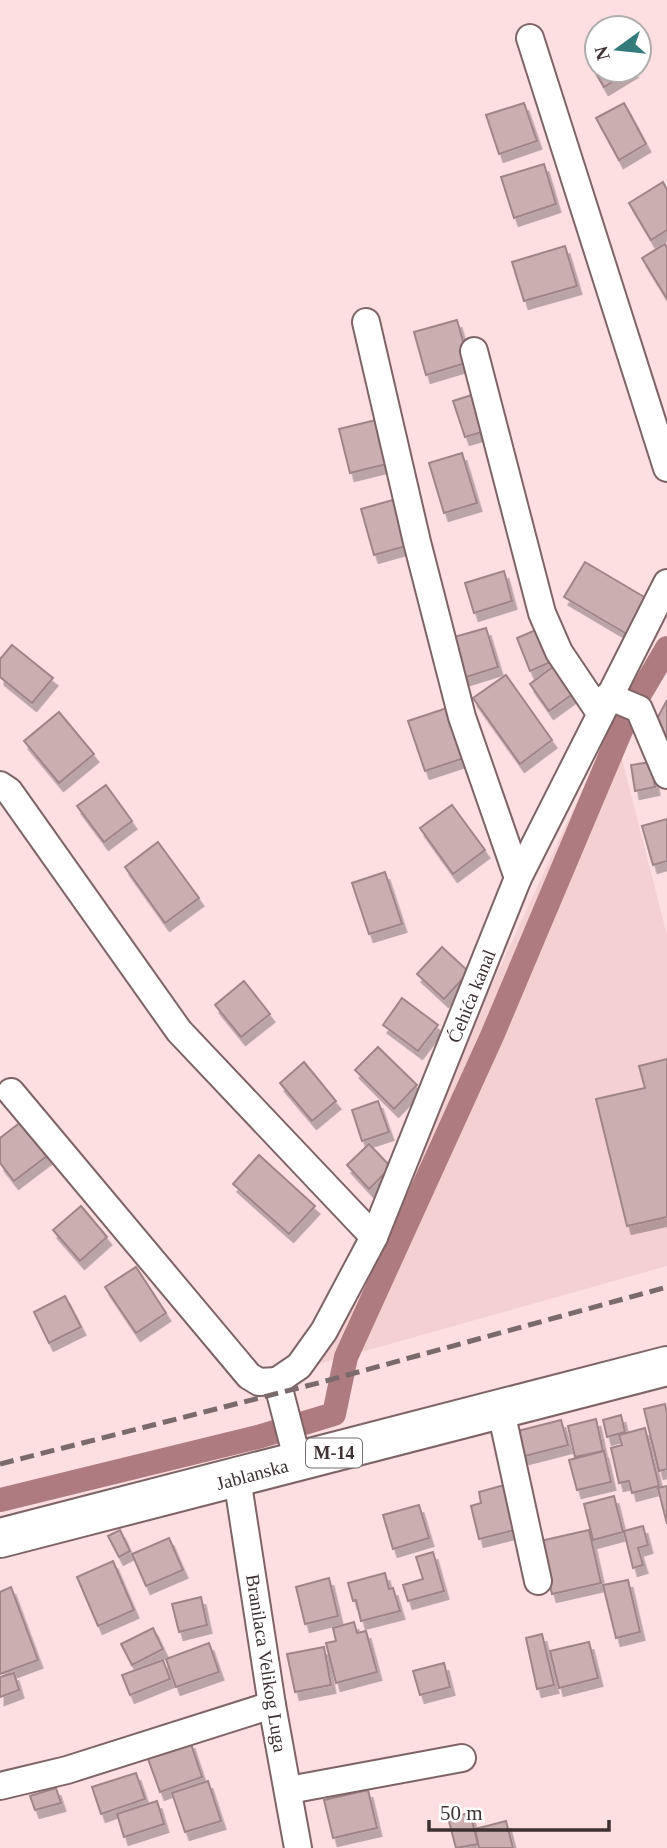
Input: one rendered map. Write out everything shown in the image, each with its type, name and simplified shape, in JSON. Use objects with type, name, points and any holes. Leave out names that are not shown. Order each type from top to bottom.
[{"type":"main road","name":"Jablanska","points":[[0,1538],[237,1478],[297,1457],[501,1411],[667,1366]]},
{"type":"street","points":[[530,38],[667,468]]},
{"type":"street","points":[[366,322],[417,542],[462,717],[517,878]]},
{"type":"street","points":[[474,351],[542,613],[559,652],[617,705],[667,775]]},
{"type":"street","name":"Ćehića kanal","points":[[279,1391],[318,1339],[374,1237],[517,878],[617,705],[667,583]]},
{"type":"street","points":[[0,785],[9,791],[179,1031],[374,1237]]},
{"type":"street","points":[[11,1092],[249,1377],[279,1391],[297,1457]]},
{"type":"street","points":[[501,1411],[538,1581]]},
{"type":"street","name":"Branilaca Velikog Luga","points":[[237,1478],[272,1705],[298,1848]]},
{"type":"street","points":[[0,1786],[67,1770],[272,1705]]},
{"type":"street","points":[[289,1790],[462,1758]]},
{"type":"shaded area","points":[[613,724],[667,935],[667,1266],[315,1365]]},
{"type":"building","points":[[524,103],[537,141],[499,154],[486,115]]},
{"type":"building","points":[[624,103],[646,144],[619,160],[596,118]]},
{"type":"building","points":[[544,164],[556,204],[514,218],[501,177]]},
{"type":"building","points":[[663,182],[667,190],[667,230],[651,240],[629,203]]},
{"type":"building","points":[[665,244],[667,248],[667,299],[642,258]]},
{"type":"building","points":[[565,246],[577,286],[524,301],[512,262]]},
{"type":"building","points":[[457,320],[469,362],[426,375],[414,332]]},
{"type":"building","points":[[481,392],[492,429],[465,437],[453,401]]},
{"type":"building","points":[[380,419],[391,463],[350,473],[339,429]]},
{"type":"building","points":[[462,453],[477,503],[444,513],[429,463]]},
{"type":"building","points":[[400,498],[413,544],[374,555],[361,509]]},
{"type":"building","points":[[585,562],[651,601],[630,636],[564,597]]},
{"type":"building","points":[[504,571],[512,601],[474,613],[465,583]]},
{"type":"building","points":[[545,626],[558,659],[530,671],[517,638]]},
{"type":"building","points":[[486,628],[498,667],[463,678],[451,638]]},
{"type":"building","points":[[12,645],[53,678],[32,703],[0,677],[0,659]]},
{"type":"building","points":[[554,666],[574,693],[549,711],[530,684]]},
{"type":"building","points":[[506,675],[552,740],[520,764],[473,698]]},
{"type":"building","points":[[667,700],[667,741],[650,732]]},
{"type":"building","points":[[450,707],[467,757],[425,771],[408,721]]},
{"type":"building","points":[[59,712],[94,754],[59,783],[24,741]]},
{"type":"building","points":[[651,762],[655,787],[635,791],[631,765]]},
{"type":"building","points":[[106,785],[132,821],[104,842],[77,806]]},
{"type":"building","points":[[452,805],[485,850],[453,874],[420,828]]},
{"type":"building","points":[[667,819],[667,861],[653,865],[642,826]]},
{"type":"building","points":[[158,842],[199,898],[165,923],[125,867]]},
{"type":"building","points":[[385,872],[402,924],[369,934],[352,883]]},
{"type":"building","points":[[442,947],[469,972],[444,999],[417,974]]},
{"type":"building","points":[[244,981],[270,1014],[241,1037],[215,1005]]},
{"type":"building","points":[[402,998],[438,1025],[418,1051],[383,1025]]},
{"type":"building","points":[[378,1047],[417,1085],[394,1109],[355,1070]]},
{"type":"building","points":[[667,1059],[667,1217],[627,1226],[596,1099],[645,1088],[639,1066]]},
{"type":"building","points":[[304,1062],[336,1101],[312,1121],[280,1083]]},
{"type":"building","points":[[378,1101],[389,1132],[362,1141],[352,1110]]},
{"type":"building","points":[[21,1122],[47,1156],[14,1181],[0,1163],[0,1138]]},
{"type":"building","points":[[369,1144],[391,1167],[369,1189],[347,1165]]},
{"type":"building","points":[[259,1155],[315,1206],[289,1234],[233,1184]]},
{"type":"building","points":[[81,1206],[107,1237],[80,1261],[53,1230]]},
{"type":"building","points":[[136,1267],[166,1313],[136,1333],[105,1287]]},
{"type":"building","points":[[65,1296],[81,1327],[49,1343],[34,1312]]},
{"type":"building","points":[[665,1404],[667,1469],[659,1471],[644,1409]]},
{"type":"building","points":[[621,1415],[625,1432],[607,1437],[603,1420]]},
{"type":"building","points":[[596,1419],[603,1451],[575,1457],[568,1426]]},
{"type":"building","points":[[561,1420],[568,1445],[521,1457],[514,1432]]},
{"type":"building","points":[[645,1428],[659,1486],[632,1493],[629,1481],[619,1483],[611,1448],[622,1445],[619,1435]]},
{"type":"building","points":[[604,1451],[611,1482],[577,1490],[569,1460]]},
{"type":"building","points":[[508,1484],[519,1529],[479,1539],[471,1506],[481,1503],[479,1492]]},
{"type":"building","points":[[667,1486],[667,1524],[658,1488]]},
{"type":"building","points":[[614,1496],[623,1532],[593,1540],[584,1504]]},
{"type":"building","points":[[419,1505],[429,1538],[393,1549],[383,1515]]},
{"type":"building","points":[[643,1526],[648,1545],[638,1548],[643,1565],[633,1568],[624,1531]]},
{"type":"building","points":[[120,1530],[130,1551],[119,1557],[108,1536]]},
{"type":"building","points":[[589,1530],[601,1583],[552,1594],[536,1542]]},
{"type":"building","points":[[169,1538],[183,1570],[146,1586],[132,1554]]},
{"type":"building","points":[[433,1552],[444,1591],[408,1601],[403,1585],[423,1579],[416,1557]]},
{"type":"building","points":[[113,1561],[134,1610],[98,1626],[77,1577]]},
{"type":"building","points":[[385,1573],[389,1589],[393,1588],[400,1611],[361,1621],[348,1583]]},
{"type":"building","points":[[329,1578],[338,1616],[305,1624],[296,1587]]},
{"type":"building","points":[[628,1580],[640,1632],[616,1638],[603,1585]]},
{"type":"building","points":[[11,1587],[38,1660],[0,1674],[0,1592]]},
{"type":"building","points":[[201,1597],[207,1625],[179,1632],[172,1604]]},
{"type":"building","points":[[354,1622],[357,1633],[366,1631],[377,1672],[336,1683],[326,1643],[336,1641],[333,1628]]},
{"type":"building","points":[[153,1628],[163,1649],[132,1665],[121,1644]]},
{"type":"building","points":[[542,1634],[554,1685],[537,1689],[526,1638]]},
{"type":"building","points":[[589,1642],[598,1678],[559,1688],[550,1651]]},
{"type":"building","points":[[209,1643],[219,1672],[176,1687],[166,1659]]},
{"type":"building","points":[[324,1647],[331,1685],[295,1692],[287,1654]]},
{"type":"building","points":[[163,1660],[170,1679],[130,1695],[122,1675]]},
{"type":"building","points":[[444,1663],[450,1687],[420,1695],[413,1671]]},
{"type":"building","points":[[14,1673],[19,1690],[0,1697],[0,1677]]},
{"type":"building","points":[[190,1741],[202,1777],[160,1792],[147,1756]]},
{"type":"building","points":[[136,1773],[145,1799],[101,1814],[92,1787]]},
{"type":"building","points":[[208,1781],[221,1821],[185,1832],[172,1793]]},
{"type":"building","points":[[56,1788],[61,1803],[35,1810],[30,1796]]},
{"type":"building","points":[[368,1790],[377,1828],[333,1838],[324,1800]]},
{"type":"building","points":[[157,1801],[164,1824],[124,1837],[117,1814]]},
{"type":"building","points":[[470,1813],[478,1844],[456,1848],[448,1818]]},
{"type":"building","points":[[506,1821],[513,1848],[479,1848],[475,1829]]},
{"type":"waterway","points":[[0,1500],[258,1437],[334,1414],[346,1357],[492,1036],[627,716],[667,648]]},
{"type":"railway","points":[[0,1464],[322,1382],[667,1287]]}]
